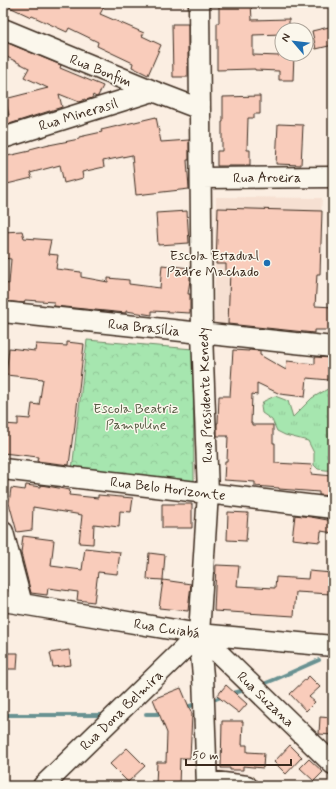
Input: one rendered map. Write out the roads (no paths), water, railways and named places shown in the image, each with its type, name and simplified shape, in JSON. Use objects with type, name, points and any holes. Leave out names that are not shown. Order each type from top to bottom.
[{"type":"street","name":"Rua Presidente Kenedy","points":[[199,3],[202,333],[208,493],[199,634],[203,676],[207,784]]},
{"type":"street","name":"Rua Bonfim","points":[[3,29],[200,109]]},
{"type":"street","name":"Rua Minerasil","points":[[3,138],[153,91]]},
{"type":"street","name":"Rua Aroeira","points":[[201,178],[333,177]]},
{"type":"street","name":"Rua Brasília","points":[[3,312],[333,347]]},
{"type":"street","name":"Rua Belo Horizonte","points":[[3,469],[333,508]]},
{"type":"street","points":[[3,532],[13,602]]},
{"type":"street","name":"Rua Cuiabá","points":[[13,602],[199,634],[333,646]]},
{"type":"street","name":"Rua Suzana","points":[[199,634],[333,764]]},
{"type":"street","name":"Rua Dona Belmira","points":[[43,786],[199,634]]},
{"type":"street","points":[[207,784],[247,786]]},
{"type":"waterway","points":[[261,685],[319,660]]},
{"type":"waterway","points":[[230,694],[241,691]]},
{"type":"waterway","points":[[216,699],[223,696]]},
{"type":"waterway","points":[[184,708],[193,705]]},
{"type":"waterway","points":[[146,714],[164,714]]},
{"type":"waterway","points":[[3,715],[105,715]]},
{"type":"place","name":"Escola Estadual Padre Machado","points":[[267,263]]},
{"type":"park label","name":"Escola Beatriz Pampuline","points":[[136,416]]}]
